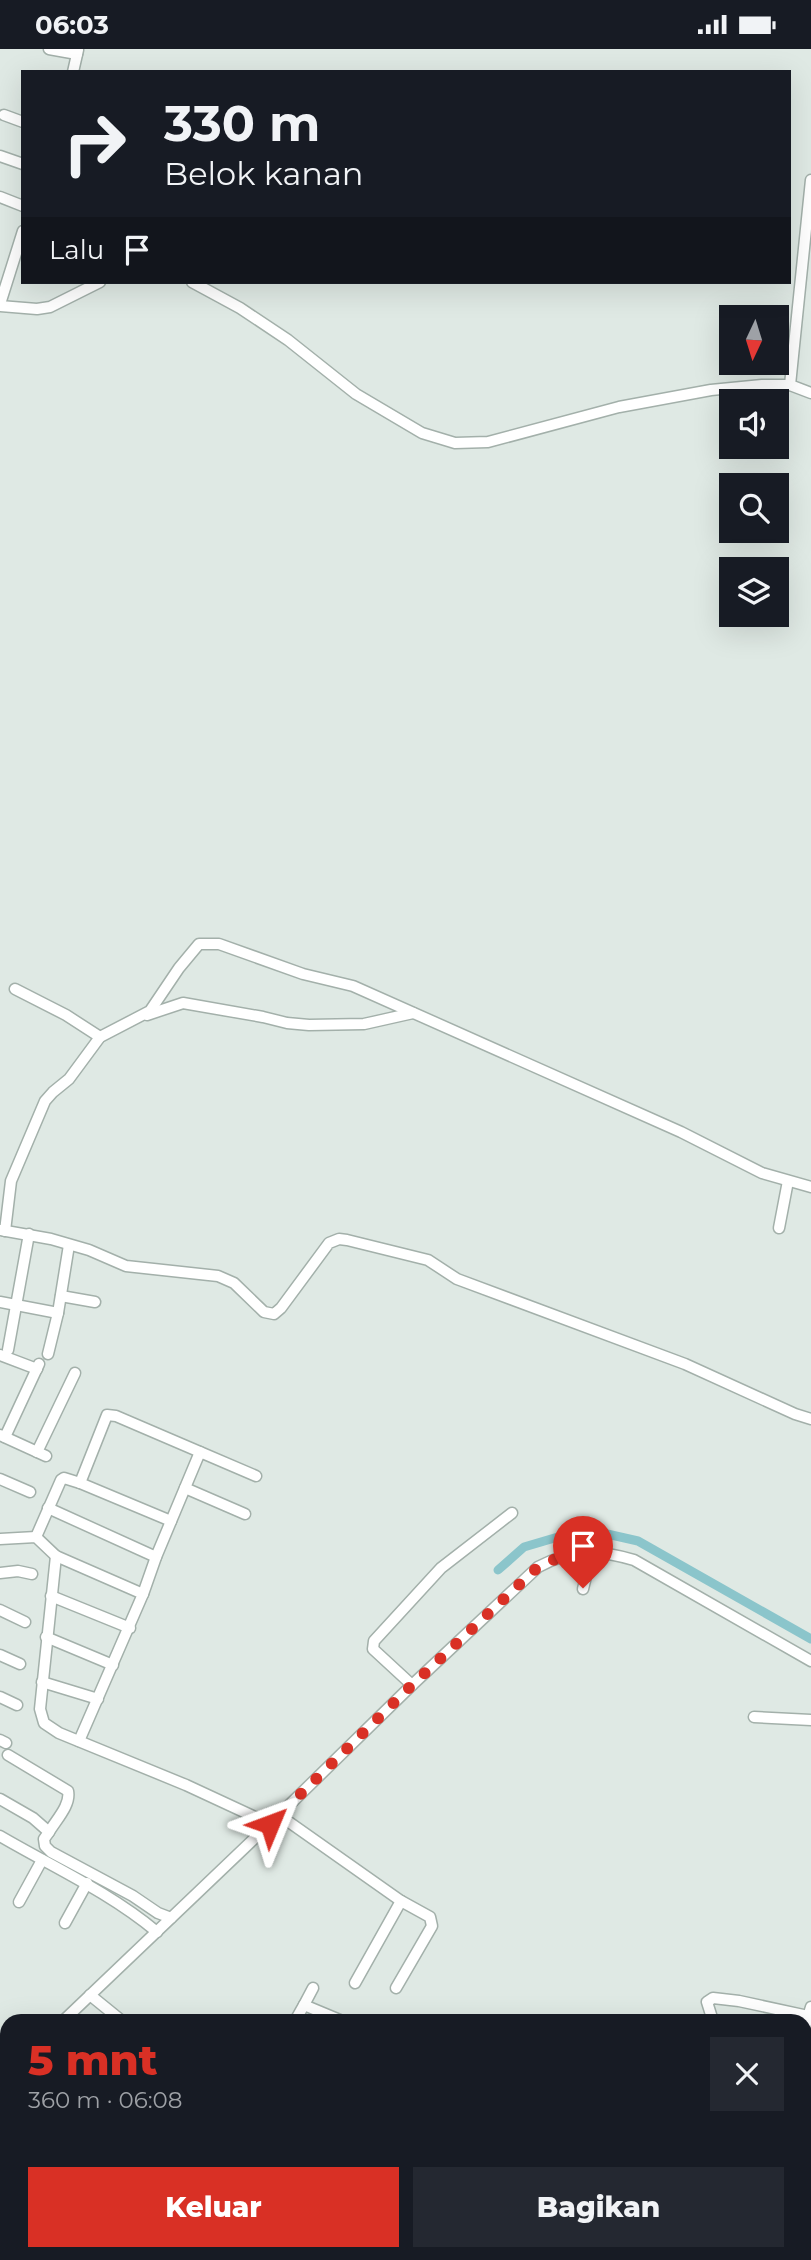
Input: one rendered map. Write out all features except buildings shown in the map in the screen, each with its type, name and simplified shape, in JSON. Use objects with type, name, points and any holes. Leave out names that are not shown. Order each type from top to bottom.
[{"type":"street","points":[[49,49],[77,52],[73,70]]},
{"type":"street","points":[[4,114],[21,121]]},
{"type":"street","points":[[0,156],[21,163]]},
{"type":"street","points":[[790,385],[811,180]]},
{"type":"street","points":[[0,197],[21,205]]},
{"type":"street","points":[[21,237],[0,305],[37,309],[50,307],[96,284]]},
{"type":"street","points":[[196,284],[240,308],[288,340],[356,394],[422,433],[455,443],[488,442],[619,407],[711,390],[790,385],[811,393]]},
{"type":"street","points":[[144,1016],[199,944],[209,943],[236,949],[303,974],[353,986],[681,1132],[761,1173],[811,1187]]},
{"type":"street","points":[[15,989],[66,1015],[100,1037]]},
{"type":"street","points":[[414,1013],[364,1024],[309,1025],[183,1003],[144,1016],[100,1037],[69,1079],[52,1092],[41,1109],[11,1181],[2,1230],[69,1245],[126,1266],[218,1276],[234,1283],[264,1312],[274,1314],[329,1243],[339,1240],[374,1247],[428,1260],[457,1279],[685,1364],[811,1419]]},
{"type":"street","points":[[779,1228],[789,1181]]},
{"type":"street","points":[[29,1234],[4,1353],[38,1367],[2,1436],[41,1454],[75,1373]]},
{"type":"street","points":[[48,1354],[69,1245]]},
{"type":"street","points":[[61,1296],[95,1302]]},
{"type":"street","points":[[0,1302],[58,1313]]},
{"type":"street","points":[[80,1483],[107,1415],[116,1416],[256,1476]]},
{"type":"street","points":[[79,1741],[130,1628],[200,1452]]},
{"type":"street","points":[[36,1537],[61,1481],[68,1478],[171,1521]]},
{"type":"street","points":[[0,1479],[30,1492]]},
{"type":"street","points":[[185,1488],[245,1514]]},
{"type":"street","points":[[48,1509],[156,1557]]},
{"type":"street","points":[[412,1685],[373,1649],[374,1641],[441,1568],[512,1513]]},
{"type":"street","points":[[0,1539],[36,1537],[56,1556],[143,1594]]},
{"type":"street","points":[[583,1588],[592,1552]]},
{"type":"street","points":[[70,2014],[412,1685],[538,1567],[557,1557],[592,1552],[634,1560],[811,1661]]},
{"type":"street","points":[[56,1556],[40,1709],[44,1723],[59,1733],[197,1790],[270,1824]]},
{"type":"street","points":[[0,1573],[18,1571],[32,1574]]},
{"type":"street","points":[[51,1596],[130,1628]]},
{"type":"street","points":[[0,1610],[25,1622]]},
{"type":"street","points":[[46,1637],[113,1665]]},
{"type":"street","points":[[0,1655],[20,1664]]},
{"type":"street","points":[[42,1682],[97,1699]]},
{"type":"street","points":[[0,1697],[17,1705]]},
{"type":"street","points":[[754,1717],[811,1720]]},
{"type":"street","points":[[8,1755],[68,1791],[70,1795],[44,1839],[45,1846],[51,1852],[171,1918]]},
{"type":"street","points":[[0,1799],[33,1818],[49,1832]]},
{"type":"street","points":[[279,1815],[401,1901],[430,1917],[432,1926],[396,1988]]},
{"type":"street","points":[[1,1837],[87,1883],[157,1931]]},
{"type":"street","points":[[19,1902],[42,1860]]},
{"type":"street","points":[[65,1923],[87,1883]]},
{"type":"street","points":[[355,1983],[401,1901]]},
{"type":"street","points":[[299,2014],[313,1988]]},
{"type":"street","points":[[90,1995],[113,2014]]},
{"type":"street","points":[[711,2014],[707,2003],[713,1998],[795,2014]]},
{"type":"street","points":[[304,2004],[325,2014]]},
{"type":"waterway","points":[[498,1570],[524,1547],[585,1529],[638,1541],[811,1639]]},
{"type":"route","points":[[270,1824],[538,1567],[557,1557],[592,1552],[583,1588]]}]
